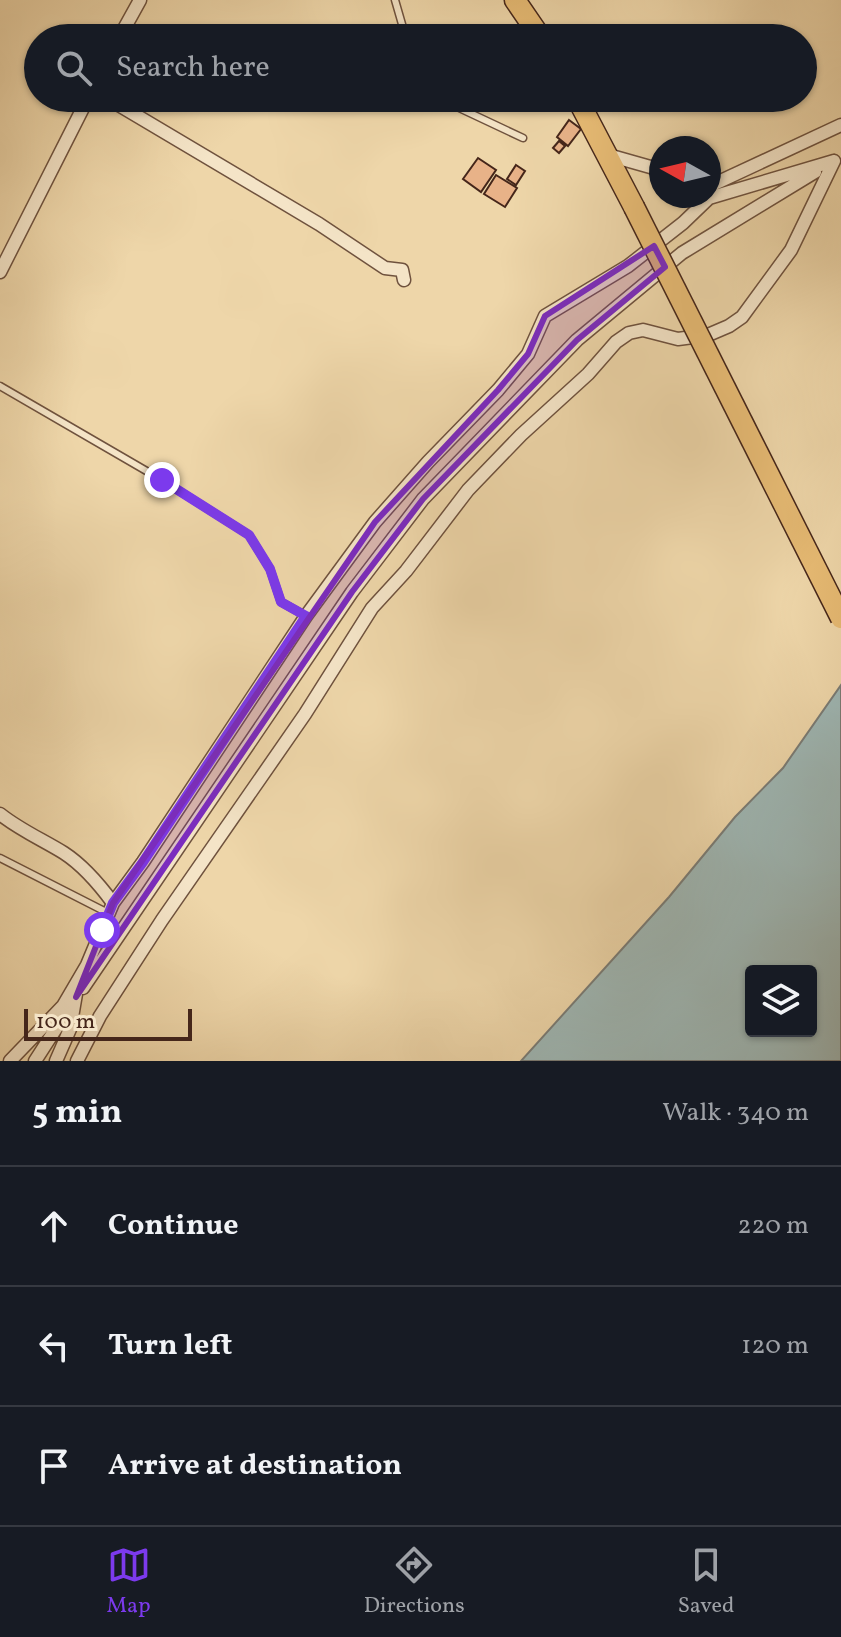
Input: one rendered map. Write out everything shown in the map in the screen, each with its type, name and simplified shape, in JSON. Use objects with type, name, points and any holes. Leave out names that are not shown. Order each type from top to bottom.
[{"type":"main road","points":[[515,0],[531,24]]},
{"type":"main road","points":[[585,112],[841,618]]},
{"type":"street","points":[[127,24],[140,0]]},
{"type":"street","points":[[0,272],[81,112]]},
{"type":"street","points":[[131,112],[319,224],[385,268],[402,270],[404,280]]},
{"type":"street","points":[[721,179],[841,125]]},
{"type":"street","points":[[608,155],[649,167]]},
{"type":"street","points":[[56,1061],[66,1042],[77,991],[110,908],[306,616],[375,522],[528,354],[545,316],[628,266],[683,223],[709,198],[838,159]]},
{"type":"street","points":[[35,1061],[77,991],[352,592],[423,499],[577,340],[682,253],[838,159]]},
{"type":"street","points":[[77,1061],[100,1016],[162,920],[305,714],[372,608],[406,571],[468,490],[521,435],[588,374],[616,342],[629,333],[643,330],[678,339],[708,335],[742,317],[791,250],[838,159]]},
{"type":"street","points":[[721,188],[728,190]]},
{"type":"street","points":[[0,814],[67,855],[94,878],[110,908]]},
{"type":"street","points":[[10,1061],[77,991]]},
{"type":"lane","points":[[395,0],[402,24]]},
{"type":"lane","points":[[468,112],[523,138]]},
{"type":"lane","points":[[0,386],[173,486],[249,535],[270,569],[281,602],[306,616]]},
{"type":"lane","points":[[0,858],[110,908]]},
{"type":"highlighted area","points":[[654,246],[665,267],[577,340],[423,499],[352,592],[76,997],[113,903],[375,522],[528,354],[545,316]]},
{"type":"water","points":[[841,685],[841,1061],[521,1061],[669,897],[735,817],[783,768]]},
{"type":"building","points":[[569,120],[581,129],[568,146],[557,137]]},
{"type":"building","points":[[559,141],[565,146],[559,153],[553,148]]},
{"type":"building","points":[[478,158],[496,170],[481,192],[463,179]]},
{"type":"building","points":[[516,165],[525,171],[516,185],[507,179]]},
{"type":"building","points":[[496,175],[517,188],[505,207],[484,194]]},
{"type":"route","points":[[102,930],[113,903],[306,616],[281,602],[270,569],[249,535],[162,480]]}]
